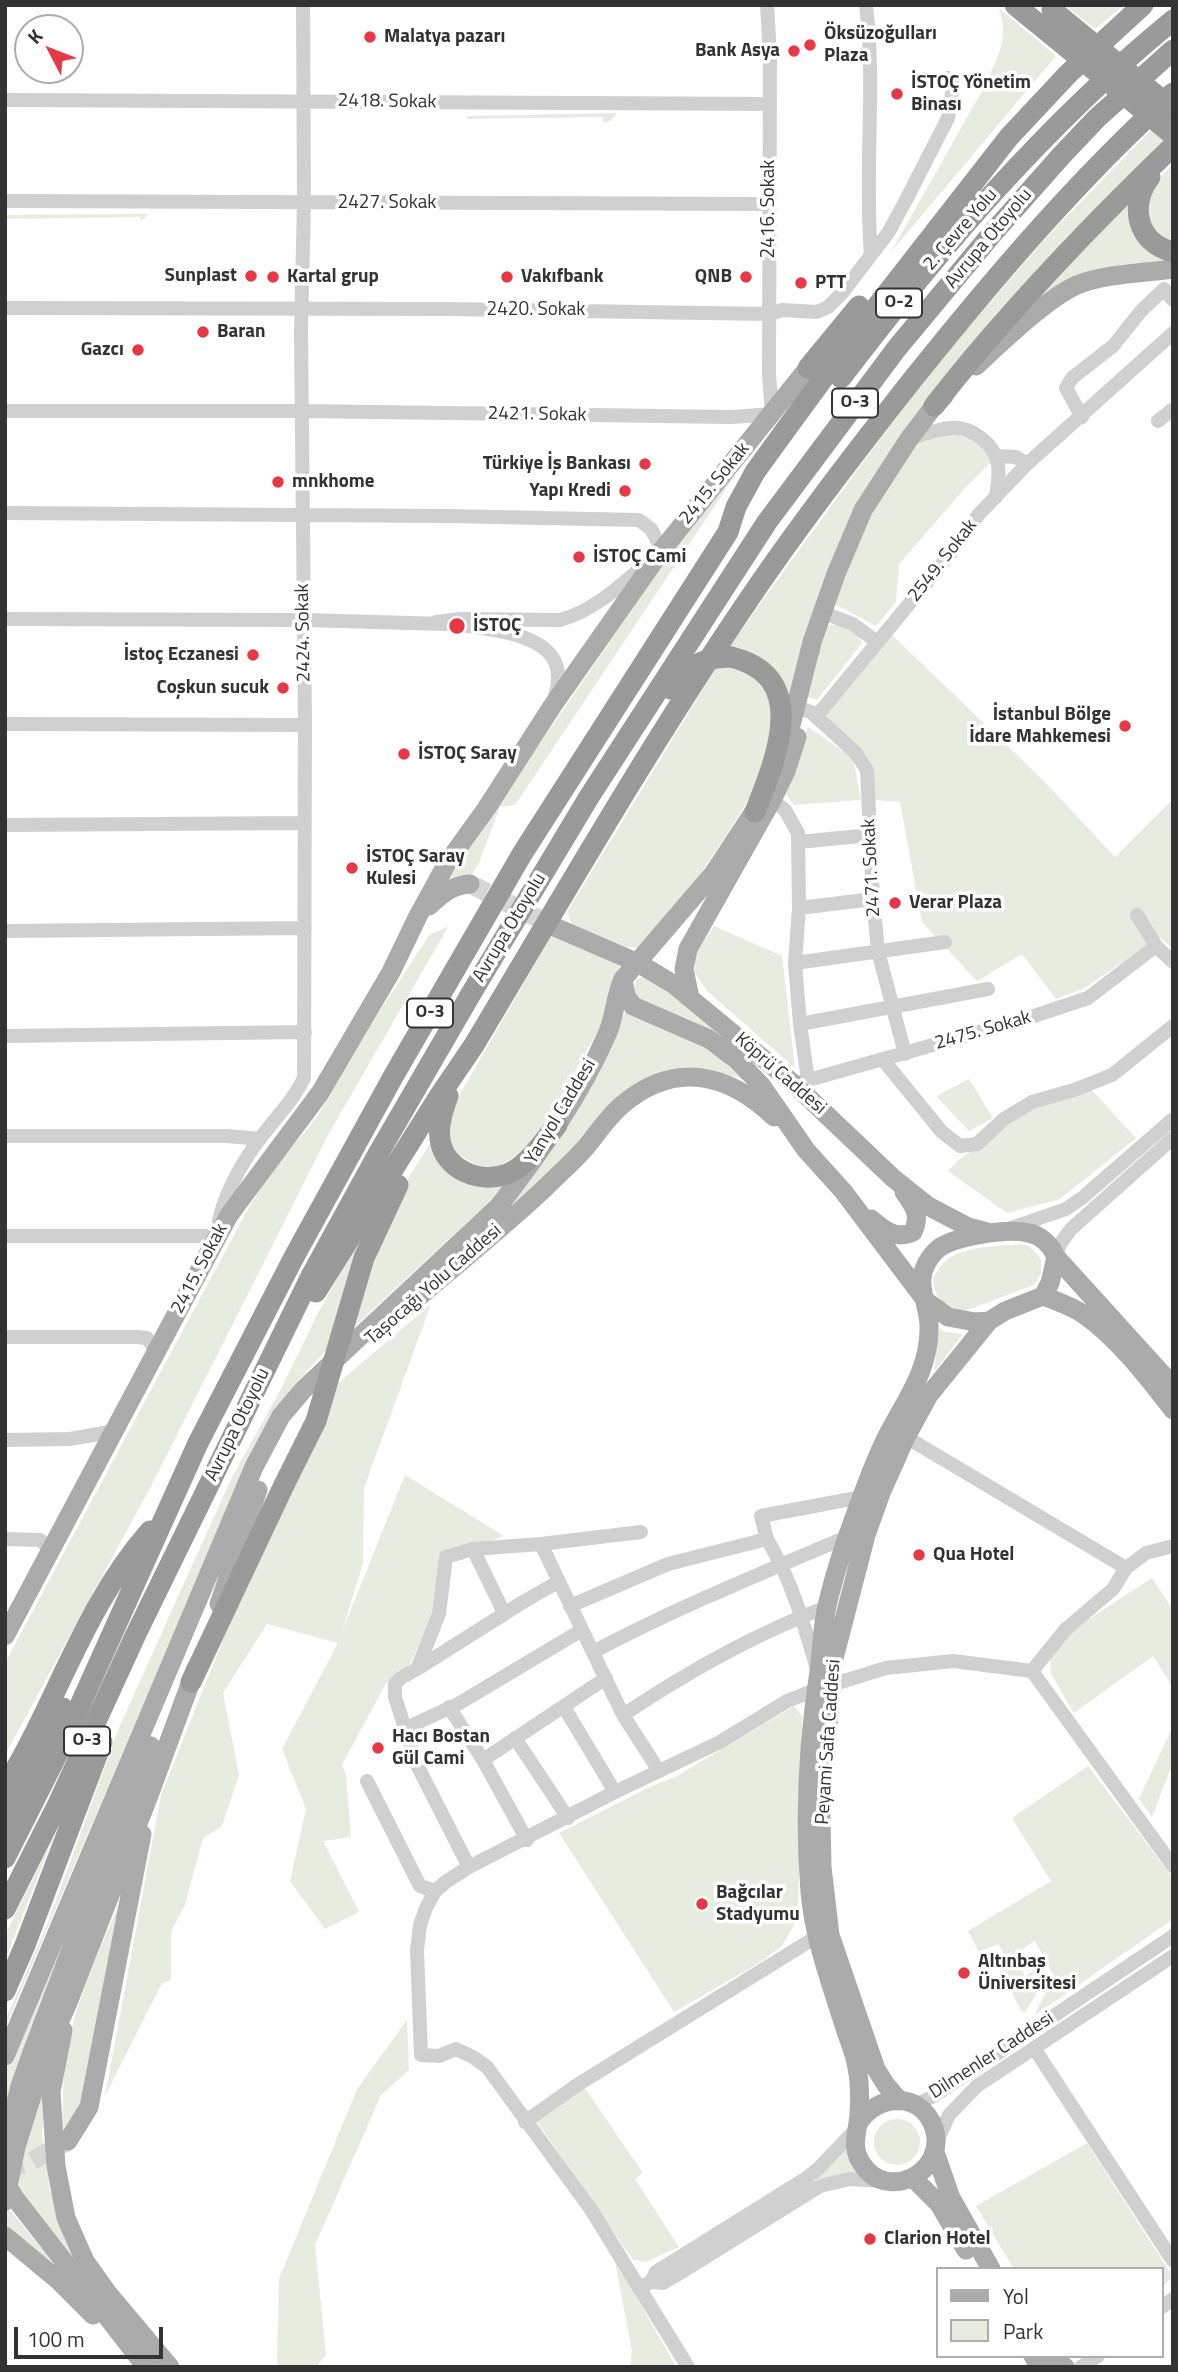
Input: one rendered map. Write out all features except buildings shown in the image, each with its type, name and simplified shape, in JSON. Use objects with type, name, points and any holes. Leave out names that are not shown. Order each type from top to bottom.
[{"type":"highway","points":[[1015,5],[1045,13],[1173,109]]},
{"type":"highway","name":"Avrupa Otoyolu","points":[[5,1858],[63,1743],[165,1513],[245,1350],[394,1074],[551,808],[728,532],[736,508],[749,484],[868,318],[1009,137],[1069,74],[1143,5]]},
{"type":"highway","points":[[1045,13],[1172,143]]},
{"type":"highway","name":"2. Çevre Yolu","points":[[728,532],[811,416],[948,244],[1091,91],[1173,20]]},
{"type":"highway","name":"Avrupa Otoyolu","points":[[5,1909],[58,1804],[286,1325],[378,1154],[515,918],[589,797],[766,522],[888,359],[991,234],[1061,156],[1097,118],[1173,50]]},
{"type":"highway","points":[[286,1325],[305,1309],[333,1267],[474,1045],[683,699],[790,540],[870,433],[1009,263],[1077,186],[1173,93]]},
{"type":"highway","points":[[808,368],[950,198],[986,157],[1009,137]]},
{"type":"highway","points":[[1172,143],[1145,184],[1137,205],[1140,223],[1150,238],[1173,252]]},
{"type":"highway","points":[[934,406],[969,360],[1045,275],[1172,143]]},
{"type":"highway","points":[[589,797],[621,763],[681,675],[693,665],[731,657],[743,661],[761,673],[774,687],[780,701],[782,717],[779,742],[763,806]]},
{"type":"highway","points":[[191,1682],[316,1421],[370,1245],[403,1175],[474,1045]]},
{"type":"highway","points":[[450,1092],[441,1118],[442,1147],[453,1164],[472,1175],[492,1177],[518,1168],[557,1125]]},
{"type":"highway","points":[[5,1787],[104,1595],[133,1550],[165,1513]]},
{"type":"highway","points":[[5,1991],[99,1749],[136,1662],[167,1572]]},
{"type":"highway","points":[[5,1822],[30,1779],[74,1685],[96,1647],[119,1617]]},
{"type":"main road","points":[[690,998],[684,969],[688,949],[763,806],[786,771],[809,713],[812,642],[821,612],[863,510],[909,439],[934,406],[1029,319],[1076,286],[1090,281],[1173,269]]},
{"type":"main road","name":"2415. Sokak","points":[[6,1634],[229,1215],[320,1093],[391,972],[447,863],[552,705],[662,550],[808,368]]},
{"type":"main road","name":"Yanyol Caddesi","points":[[228,1531],[254,1467],[281,1416],[326,1366],[498,1207],[557,1125],[607,1034],[623,979],[713,874],[763,806],[787,744],[812,642]]},
{"type":"main road","points":[[418,916],[445,891],[461,884],[470,884]]},
{"type":"main road","points":[[668,927],[670,939],[677,947],[688,949]]},
{"type":"main road","name":"Köprü Caddesi","points":[[557,928],[657,973],[801,1082],[893,1178],[928,1206],[949,1219],[991,1233]]},
{"type":"main road","name":"Köprü Caddesi","points":[[623,979],[626,996],[633,1006],[709,1039],[737,1060],[761,1085],[807,1150],[843,1191],[926,1301]]},
{"type":"main road","name":"Taşocağı Yolu Caddesi","points":[[148,1798],[271,1454],[286,1425],[314,1391],[562,1172],[621,1106],[657,1083],[680,1077],[704,1077],[727,1083],[761,1104],[807,1150]]},
{"type":"main road","points":[[843,1191],[884,1230],[892,1234],[907,1235],[916,1227],[917,1211],[893,1178]]},
{"type":"main road","points":[[821,1683],[827,1607],[849,1536],[886,1439],[913,1393],[926,1359],[929,1337],[921,1278],[928,1259],[939,1248],[953,1241],[991,1233],[1027,1232],[1038,1236],[1053,1249],[1056,1257],[1173,1386]]},
{"type":"main road","points":[[926,1301],[948,1317],[975,1322],[989,1321],[1005,1311],[1043,1296],[1050,1283],[1056,1257]]},
{"type":"main road","points":[[1043,1296],[1063,1303],[1097,1325],[1146,1376],[1173,1410]]},
{"type":"main road","name":"Peyami Safa Caddesi","points":[[908,2103],[886,2085],[876,2069],[823,1936],[821,1683],[833,1662],[866,1535],[906,1437],[929,1395],[989,1321]]},
{"type":"main road","points":[[5,2201],[40,2049],[111,1844],[195,1632],[228,1531]]},
{"type":"main road","points":[[5,2056],[228,1531]]},
{"type":"main road","points":[[5,2147],[20,2086],[67,2005],[148,1798]]},
{"type":"main road","points":[[68,2141],[89,2107],[148,1798]]},
{"type":"main road","points":[[823,1936],[858,2068],[860,2094],[855,2149],[859,2161],[877,2178],[897,2182],[913,2178],[927,2167],[935,2147]]},
{"type":"main road","points":[[67,2005],[51,2092],[56,2166],[66,2218],[85,2260],[107,2292],[170,2367]]},
{"type":"main road","points":[[857,2127],[870,2109],[887,2101],[908,2103],[930,2120],[935,2130],[935,2147],[951,2198],[990,2267]]},
{"type":"main road","points":[[913,2178],[939,2204],[976,2267]]},
{"type":"main road","points":[[5,2182],[145,2367]]},
{"type":"main road","points":[[5,2236],[59,2281],[145,2367]]},
{"type":"street","name":"2424. Sokak","points":[[217,1236],[232,1188],[249,1153],[291,1101],[304,1078],[303,5]]},
{"type":"street","name":"2416. Sokak","points":[[767,5],[770,104],[769,374],[772,414]]},
{"type":"street","points":[[866,5],[869,35],[868,190],[871,254]]},
{"type":"street","name":"2420. Sokak","points":[[5,308],[770,314],[782,310],[817,312],[828,307],[842,293],[888,233],[948,118],[953,86],[948,78]]},
{"type":"street","name":"2418. Sokak","points":[[5,100],[770,104]]},
{"type":"street","name":"2427. Sokak","points":[[5,201],[769,204]]},
{"type":"street","points":[[1082,416],[1066,388],[1072,378],[1113,346],[1141,310],[1164,289],[1173,300]]},
{"type":"street","name":"2549. Sokak","points":[[809,713],[877,642],[996,496],[1027,464],[1173,332]]},
{"type":"street","points":[[1158,421],[1173,410]]},
{"type":"street","name":"2421. Sokak","points":[[5,411],[303,411],[732,417],[772,414]]},
{"type":"street","points":[[909,439],[949,428],[974,432],[992,447],[997,456],[1000,473],[996,496]]},
{"type":"street","points":[[997,456],[1016,457],[1027,464]]},
{"type":"street","points":[[5,513],[302,514],[639,520],[651,529],[662,550],[587,610],[560,620],[460,619],[436,622]]},
{"type":"street","points":[[821,612],[853,624],[877,642]]},
{"type":"street","points":[[5,619],[436,622],[500,631],[529,640],[545,648],[553,656],[557,664],[558,686],[552,705]]},
{"type":"street","name":"2471. Sokak","points":[[809,713],[863,762],[868,781],[878,951],[905,1054]]},
{"type":"street","points":[[5,724],[305,725]]},
{"type":"street","points":[[763,806],[790,817],[798,833],[799,908],[795,963],[801,1082]]},
{"type":"street","points":[[5,825],[305,823]]},
{"type":"street","points":[[799,842],[870,835]]},
{"type":"street","points":[[799,908],[873,900]]},
{"type":"street","points":[[1137,915],[1156,946],[1173,962]]},
{"type":"street","points":[[5,931],[305,928]]},
{"type":"street","points":[[795,963],[945,942]]},
{"type":"street","name":"2475. Sokak","points":[[801,1082],[1023,1020],[1088,998],[1156,946]]},
{"type":"street","points":[[800,1024],[988,989]]},
{"type":"street","points":[[884,1060],[942,1132],[960,1146],[977,1144],[1004,1119],[1032,1102],[1112,1075],[1173,1026]]},
{"type":"street","points":[[5,1036],[306,1032]]},
{"type":"street","points":[[991,1233],[1066,1209],[1173,1119]]},
{"type":"street","points":[[5,1136],[227,1136],[260,1139]]},
{"type":"street","points":[[1056,1257],[1060,1244],[1071,1229],[1173,1138]]},
{"type":"street","points":[[5,1236],[217,1236]]},
{"type":"street","points":[[5,1337],[137,1337],[147,1338],[157,1352]]},
{"type":"street","points":[[5,1440],[69,1439],[115,1431]]},
{"type":"street","points":[[906,1437],[1126,1568]]},
{"type":"street","points":[[821,1683],[802,1616],[782,1564],[767,1539],[761,1516],[862,1497]]},
{"type":"street","points":[[417,1669],[439,1614],[446,1557],[473,1549],[640,1532]]},
{"type":"street","points":[[593,1652],[670,1612],[849,1536]]},
{"type":"street","points":[[5,1539],[40,1540],[52,1551]]},
{"type":"street","points":[[570,1606],[668,1564],[767,1539]]},
{"type":"street","points":[[541,1544],[623,1714],[659,1771]]},
{"type":"street","points":[[1032,1671],[1066,1629],[1113,1589],[1126,1568],[1146,1553],[1173,1546]]},
{"type":"street","points":[[473,1549],[504,1613]]},
{"type":"street","points":[[469,1867],[416,1763],[394,1690],[401,1678],[558,1582]]},
{"type":"street","points":[[623,1714],[711,1661],[802,1616],[827,1607]]},
{"type":"street","points":[[406,1728],[458,1704],[582,1630]]},
{"type":"street","points":[[688,2367],[645,2285],[487,2067],[456,2049],[439,2056],[421,2055],[416,1950],[420,1925],[435,1891],[469,1867],[720,1742],[787,1700],[821,1683],[886,1668],[953,1661],[1032,1671],[1173,1866]]},
{"type":"street","points":[[483,1759],[606,1678]]},
{"type":"street","points":[[449,1707],[483,1759],[527,1840]]},
{"type":"street","points":[[564,1707],[615,1793]]},
{"type":"street","points":[[515,1738],[568,1818]]},
{"type":"street","points":[[367,1782],[420,1886],[435,1891]]},
{"type":"street","points":[[525,2122],[577,2085],[823,1936]]},
{"type":"street","name":"Dilmenler Caddesi","points":[[908,2103],[934,2096],[1173,1936]]},
{"type":"street","name":"Dilmenler Caddesi","points":[[935,2147],[949,2115],[966,2096],[1173,1956]]},
{"type":"street","points":[[1034,2048],[1173,2260]]},
{"type":"street","points":[[645,2285],[656,2272],[818,2169],[857,2127]]},
{"type":"street","points":[[645,2285],[663,2283],[820,2186],[850,2179],[889,2182]]},
{"type":"street","points":[[1081,2367],[1097,2358]]},
{"type":"green space","points":[[1064,5],[1124,5],[1095,29]]},
{"type":"green space","points":[[999,8],[1056,56],[891,252],[993,69],[1003,30]]},
{"type":"green space","points":[[1173,111],[1173,133],[1067,237],[1002,307],[949,371],[852,511],[790,707],[728,648],[942,358],[1044,240],[1149,132]]},
{"type":"green space","points":[[617,113],[604,123],[602,117],[467,119],[467,116]]},
{"type":"green space","points":[[1173,164],[1173,246],[1157,234],[1147,205],[1152,190]]},
{"type":"green space","points":[[1128,203],[1173,265],[1117,272],[1013,323]]},
{"type":"green space","points":[[148,214],[141,221],[140,217],[5,219],[5,215]]},
{"type":"green space","points":[[936,430],[979,439],[993,460],[899,564],[896,602],[876,626],[831,602],[852,544],[913,445]]},
{"type":"green space","points":[[731,473],[734,477],[515,805],[500,807],[479,863],[470,877],[462,875],[447,879],[664,563]]},
{"type":"green space","points":[[840,623],[855,629],[862,643],[817,700],[807,697],[824,627]]},
{"type":"green space","points":[[892,635],[1042,779],[1115,857],[1173,799],[1173,949],[1160,937],[1083,989],[1056,999],[1022,954],[977,981],[922,922],[900,802],[874,800],[866,755],[826,716]]},
{"type":"green space","points":[[728,665],[743,671],[760,685],[768,699],[774,728],[766,765],[748,800],[686,894],[645,942],[637,947],[623,946],[572,926],[567,912],[716,668]]},
{"type":"green space","points":[[808,727],[853,758],[861,800],[794,805],[785,793]]},
{"type":"green space","points":[[714,926],[782,956],[795,1068],[707,991],[695,973],[695,955]]},
{"type":"green space","points":[[448,927],[328,1135],[149,1490],[5,1755],[5,1663],[144,1403],[249,1207],[273,1170],[317,1117],[381,1009],[430,934]]},
{"type":"green space","points":[[554,931],[620,966],[610,985],[604,1021],[543,1127],[520,1154],[497,1167],[479,1166],[459,1155],[446,1137],[448,1115]]},
{"type":"green space","points":[[644,976],[653,980],[725,1038],[689,1019],[638,1000],[634,989],[636,980]]},
{"type":"green space","points":[[626,1010],[700,1040],[750,1082],[723,1073],[672,1071],[504,1211],[591,1078]]},
{"type":"green space","points":[[969,1079],[993,1118],[969,1131],[936,1096]]},
{"type":"green space","points":[[1089,1087],[1136,1138],[1060,1199],[1007,1213],[948,1171],[960,1159],[1032,1107]]},
{"type":"green space","points":[[432,1140],[436,1152],[505,1182],[487,1204],[355,1326],[383,1232],[409,1177]]},
{"type":"green space","points":[[363,1234],[331,1345],[295,1384],[243,1470],[5,2028],[5,2021],[49,1920],[118,1730],[231,1479],[282,1387],[319,1311]]},
{"type":"green space","points":[[1019,1244],[1029,1246],[1041,1259],[1041,1274],[1034,1285],[962,1312],[950,1308],[939,1298],[933,1281],[947,1260],[968,1250]]},
{"type":"green space","points":[[431,1304],[364,1488],[363,1563],[342,1632],[405,1475],[504,1536],[454,1553],[437,1606],[409,1666],[385,1685],[342,1765],[346,1776],[351,1837],[323,1841],[359,1912],[325,1929],[290,1881],[306,1809],[282,1749],[338,1643],[267,1624],[223,1693],[239,1775],[222,1826],[203,1838],[185,1905],[171,1932],[171,1980],[162,1983],[105,2096],[161,1795],[228,1627],[337,1384]]},
{"type":"green space","points":[[939,1328],[945,1332],[963,1334],[934,1372]]},
{"type":"green space","points":[[1152,1578],[1173,1610],[1173,1688],[1153,1656],[1074,1713],[1051,1674],[1050,1658],[1060,1638]]},
{"type":"green space","name":"Bağcılar Stadyumu","points":[[794,1706],[802,1716],[798,1917],[782,1946],[759,1963],[674,2012],[559,1833],[677,1776]]},
{"type":"green space","points":[[1173,1726],[1173,1763],[1152,1817],[1139,1799]]},
{"type":"green space","points":[[1088,1766],[1173,1878],[1173,1919],[1034,2016],[1054,1976],[1035,1941],[1007,1959],[998,1944],[979,1952],[968,1931],[1051,1881],[1012,1818]]},
{"type":"green space","points":[[55,1834],[5,1960],[5,1935]]},
{"type":"green space","points":[[100,1856],[5,2116],[5,2073],[8,2063]]},
{"type":"green space","points":[[123,1894],[84,2096],[64,2137],[63,2088],[69,2040],[86,1984]]},
{"type":"green space","points":[[1016,1960],[1025,1976],[1042,1966],[1047,1977],[1025,2012],[1022,2012],[999,1969]]},
{"type":"green space","points":[[407,2020],[409,2070],[381,2095],[315,2245],[326,2355],[316,2367],[277,2367],[279,2279],[357,2089]]},
{"type":"green space","points":[[48,2071],[42,2135],[50,2189],[61,2224],[94,2285],[39,2217],[20,2190],[17,2181],[23,2143]]},
{"type":"green space","points":[[582,2084],[643,2173],[635,2179],[679,2247],[646,2262],[633,2260],[534,2117]]},
{"type":"green space","points":[[897,2119],[914,2125],[920,2142],[914,2159],[897,2165],[880,2159],[874,2142],[880,2125]]},
{"type":"green space","points":[[1087,2143],[1173,2277],[1164,2285],[1164,2267],[1013,2267],[976,2206]]},
{"type":"green space","points":[[845,2147],[858,2173],[855,2176],[817,2179],[816,2177]]},
{"type":"green space","points":[[5,2204],[62,2274],[5,2224]]},
{"type":"green space","points":[[614,2257],[676,2367],[630,2367],[632,2351]]},
{"type":"tunnel","points":[[470,884],[557,928]]},
{"type":"tunnel","points":[[5,2170],[32,2161],[68,2141]]},
{"type":"place","name":"Malatya pazarı","points":[[370,37]]},
{"type":"place","name":"Öksüzoğulları Plaza","points":[[810,45]]},
{"type":"place","name":"Bank Asya","points":[[794,51]]},
{"type":"place","name":"İSTOÇ Yönetim Binası","points":[[897,94]]},
{"type":"place","name":"Sunplast","points":[[251,276]]},
{"type":"place","name":"Kartal grup","points":[[273,277]]},
{"type":"place","name":"Vakıfbank","points":[[507,277]]},
{"type":"place","name":"QNB","points":[[746,277]]},
{"type":"place","name":"PTT","points":[[801,283]]},
{"type":"place","name":"Baran","points":[[203,332]]},
{"type":"place","name":"Gazcı","points":[[138,350]]},
{"type":"place","name":"Türkiye İş Bankası","points":[[645,464]]},
{"type":"place","name":"mnkhome","points":[[278,482]]},
{"type":"place","name":"Yapı Kredi","points":[[625,491]]},
{"type":"place","name":"İSTOÇ Cami","points":[[579,557]]},
{"type":"place","name":"İSTOÇ","points":[[457,626]]},
{"type":"place","name":"İstoç Eczanesi","points":[[253,655]]},
{"type":"place","name":"Coşkun sucuk","points":[[283,688]]},
{"type":"place","name":"İstanbul Bölge İdare Mahkemesi","points":[[1125,726]]},
{"type":"place","name":"İSTOÇ Saray","points":[[404,754]]},
{"type":"place","name":"İSTOÇ Saray Kulesi","points":[[352,868]]},
{"type":"place","name":"Verar Plaza","points":[[895,903]]},
{"type":"place","name":"Qua Hotel","points":[[919,1555]]},
{"type":"place","name":"Hacı Bostan Gül Cami","points":[[378,1748]]},
{"type":"place","name":"Bağcılar Stadyumu","points":[[702,1904]]},
{"type":"place","name":"Altınbaş Üniversitesi","points":[[964,1973]]},
{"type":"place","name":"Clarion Hotel","points":[[870,2239]]}]
